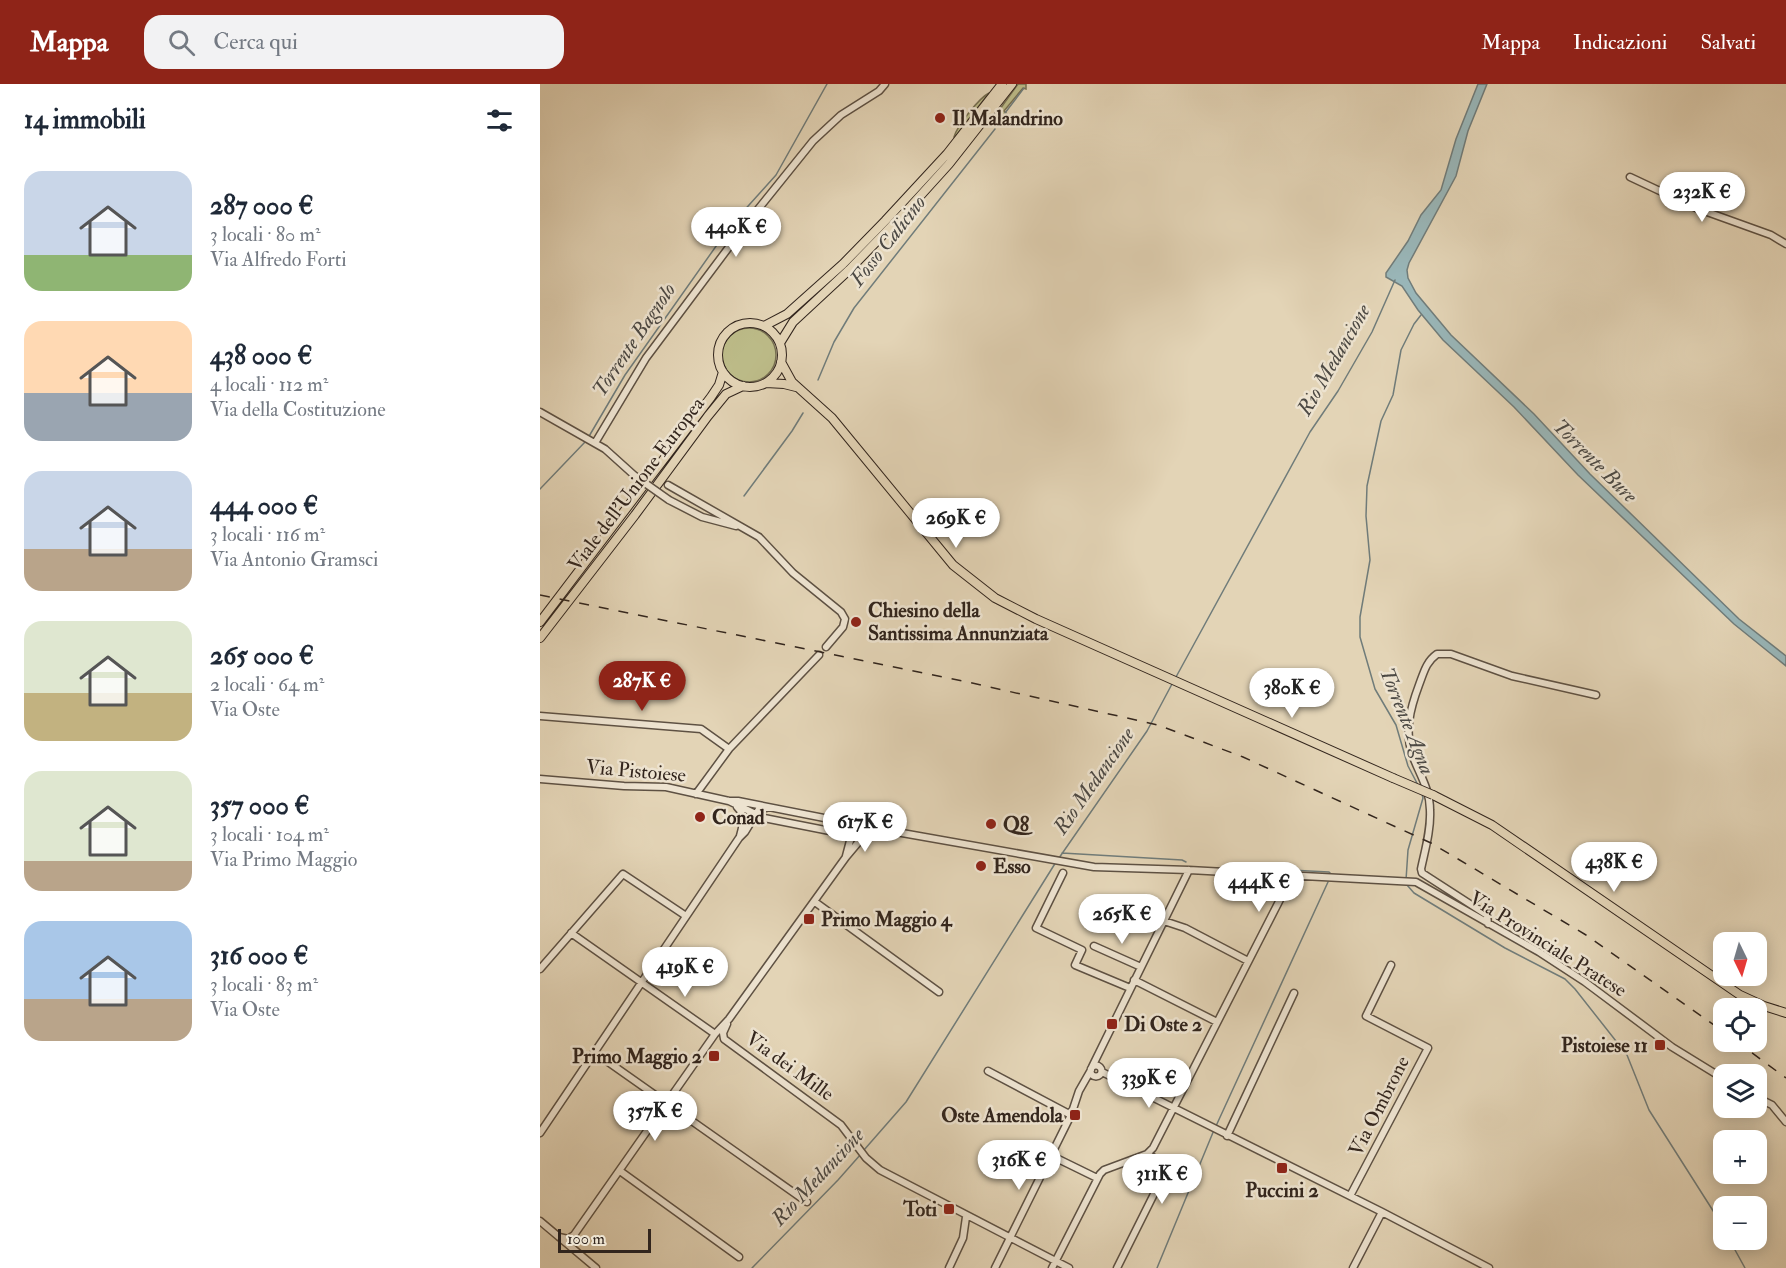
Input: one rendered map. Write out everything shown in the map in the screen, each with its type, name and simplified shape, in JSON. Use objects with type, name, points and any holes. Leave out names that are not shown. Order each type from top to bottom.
[{"type":"main road","name":"Viale dell'Unione Europea","points":[[540,622],[711,398],[719,385],[723,372],[719,364],[718,350],[726,333],[742,324],[756,323],[764,326],[788,314],[872,235],[947,154],[1002,84]]},
{"type":"main road","points":[[780,343],[793,322],[911,206],[963,147],[1012,84]]},
{"type":"main road","points":[[764,326],[780,343],[781,362],[787,377],[832,418],[947,558],[974,583],[1012,607],[1433,795],[1492,825],[1740,995],[1786,1013]]},
{"type":"main road","points":[[764,383],[775,375],[781,362]]},
{"type":"main road","points":[[723,372],[734,382],[743,386]]},
{"type":"main road","name":"Viale dell'Unione Europea","points":[[540,638],[726,394],[743,386],[764,383],[784,384],[797,388]]},
{"type":"street","points":[[594,443],[646,358],[747,223],[813,141],[841,115],[879,91],[885,84]]},
{"type":"street","points":[[1630,177],[1696,208],[1771,235],[1786,244]]},
{"type":"street","points":[[540,412],[608,450],[634,476],[669,500],[702,517],[746,528]]},
{"type":"street","points":[[668,485],[759,537],[793,573],[841,612],[845,619],[843,627],[826,647]]},
{"type":"street","points":[[1488,924],[1487,915],[1422,873],[1421,869],[1431,811],[1426,783],[1412,755],[1409,716],[1427,664],[1437,654],[1451,654],[1512,676],[1596,695]]},
{"type":"street","points":[[696,794],[729,749],[819,655]]},
{"type":"street","points":[[540,717],[701,729],[729,749]]},
{"type":"street","name":"Via Pistoiese","points":[[540,779],[666,787],[729,801],[1094,867],[1412,882]]},
{"type":"street","points":[[729,801],[739,809],[743,816],[739,838]]},
{"type":"street","name":"Via Pistoiese","points":[[729,801],[756,815],[840,833],[885,830]]},
{"type":"street","points":[[540,1133],[759,809],[767,808]]},
{"type":"street","points":[[845,822],[849,827],[851,837],[846,857]]},
{"type":"street","points":[[559,1237],[568,1239],[574,1235],[715,1034],[729,1019],[846,857],[867,832]]},
{"type":"street","points":[[994,1268],[1189,870]]},
{"type":"street","points":[[1063,873],[1036,928],[1082,950],[1075,964],[1130,988]]},
{"type":"street","points":[[540,969],[623,874],[686,916]]},
{"type":"street","points":[[1054,1265],[1104,1170],[1148,1154],[1153,1148],[1292,876]]},
{"type":"street","name":"Via Provinciale Pratese","points":[[1412,882],[1424,886],[1539,952],[1585,982],[1672,1047],[1713,1072]]},
{"type":"street","points":[[815,902],[939,992]]},
{"type":"street","points":[[1164,921],[1185,928],[1248,961]]},
{"type":"street","name":"Via dei Mille","points":[[571,933],[715,1034]]},
{"type":"street","points":[[1094,946],[1140,967]]},
{"type":"street","name":"Via Ombrone","points":[[1350,1196],[1428,1048],[1366,1016],[1392,965]]},
{"type":"street","points":[[1134,980],[1217,1022]]},
{"type":"street","points":[[1225,1135],[1293,993]]},
{"type":"street","name":"Via dei Mille","points":[[729,1019],[723,1034],[724,1039],[841,1125],[866,1158],[880,1170],[966,1216]]},
{"type":"street","points":[[594,1052],[807,1202]]},
{"type":"street","points":[[1091,1068],[1099,1065],[1099,1074]]},
{"type":"street","points":[[987,1071],[1071,1114]]},
{"type":"street","points":[[1099,1074],[1350,1196],[1489,1268]]},
{"type":"street","points":[[1077,1099],[1089,1082],[1099,1074]]},
{"type":"street","points":[[1767,1102],[1772,1105],[1786,1122]]},
{"type":"street","points":[[1117,1268],[1165,1172],[1166,1165],[1148,1154]]},
{"type":"street","points":[[1050,1155],[1098,1178]]},
{"type":"street","points":[[620,1172],[739,1257]]},
{"type":"street","points":[[1353,1268],[1382,1212]]},
{"type":"street","points":[[949,1268],[963,1238],[966,1216],[1010,1238],[1054,1265],[1069,1268]]},
{"type":"street","points":[[540,1221],[596,1268]]},
{"type":"street","points":[[574,1235],[574,1243],[578,1252]]},
{"type":"shaded area","points":[[1018,84],[1026,84],[1026,89],[1023,88],[1004,111],[1008,115],[995,116]]},
{"type":"shaded area","points":[[989,93],[955,137],[954,137],[969,113]]},
{"type":"shaded area","points":[[744,328],[754,328],[764,332],[772,340],[776,355],[772,370],[764,378],[754,382],[744,382],[734,378],[726,370],[722,360],[722,350],[726,340],[734,332]]},
{"type":"water","points":[[1478,84],[1487,84],[1468,131],[1456,176],[1409,263],[1408,278],[1416,293],[1451,335],[1534,414],[1590,474],[1739,619],[1786,656],[1786,666],[1734,624],[1578,475],[1514,407],[1443,340],[1402,286],[1386,277],[1386,273],[1408,241],[1421,215],[1441,190],[1456,139]]},
{"type":"waterway","name":"Torrente Bagnolo","points":[[588,438],[625,375],[731,225],[776,175],[827,84]]},
{"type":"waterway","name":"Fosso Calicino","points":[[1005,113],[1024,88]]},
{"type":"waterway","name":"Fosso Calicino","points":[[818,380],[834,342],[854,308],[995,129]]},
{"type":"waterway","name":"Rio Medancione","points":[[1176,677],[1310,432],[1338,391],[1372,332],[1395,280]]},
{"type":"waterway","name":"Torrente Agna","points":[[1419,787],[1408,766],[1396,725],[1375,689],[1360,637],[1360,617],[1370,560],[1366,516],[1367,486],[1381,421],[1393,395],[1401,350],[1421,315]]},
{"type":"waterway","name":"Fosso Calicino","points":[[744,496],[803,413]]},
{"type":"waterway","name":"Torrente Bagnolo","points":[[540,489],[585,442]]},
{"type":"waterway","name":"Rio Medancione","points":[[1059,858],[1147,731],[1172,684]]},
{"type":"waterway","name":"Torrente Agna","points":[[1406,880],[1408,850],[1423,798],[1422,794]]},
{"type":"waterway","points":[[1062,853],[1186,862]]},
{"type":"waterway","name":"Rio Medancione","points":[[864,1150],[906,1102],[1056,862]]},
{"type":"waterway","points":[[1247,868],[1329,872],[1331,874]]},
{"type":"waterway","points":[[1216,1126],[1328,882]]},
{"type":"waterway","name":"Torrente Agna","points":[[1407,885],[1414,893],[1505,948],[1565,979],[1575,989],[1627,1055],[1649,1110],[1713,1211]]},
{"type":"waterway","points":[[1157,1268],[1214,1130]]},
{"type":"waterway","name":"Rio Medancione","points":[[752,1268],[861,1154]]},
{"type":"waterway","name":"Torrente Agna","points":[[1735,1250],[1745,1268]]},
{"type":"railway","points":[[540,595],[963,681],[1158,725],[1243,757],[1431,843],[1586,935],[1713,1024]]},
{"type":"railway","points":[[1751,1052],[1786,1078]]},
{"type":"place","name":"Il Malandrino","points":[[940,118]]},
{"type":"place","name":"Chiesino della Santissima Annunziata","points":[[856,622]]},
{"type":"place","name":"Conad","points":[[700,817]]},
{"type":"place","name":"Q8","points":[[991,824]]},
{"type":"place","name":"Esso","points":[[981,866]]},
{"type":"place","name":"Primo Maggio 4","points":[[809,919]]},
{"type":"place","name":"Di Oste 2","points":[[1112,1024]]},
{"type":"place","name":"Pistoiese 11","points":[[1660,1045]]},
{"type":"place","name":"Primo Maggio 2","points":[[714,1056]]},
{"type":"place","name":"Oste Amendola","points":[[1075,1115]]},
{"type":"place","name":"Puccini 2","points":[[1282,1168]]},
{"type":"place","name":"Toti","points":[[949,1209]]},
{"type":"water label","name":"Torrente Bure","points":[[1595,461]]}]
